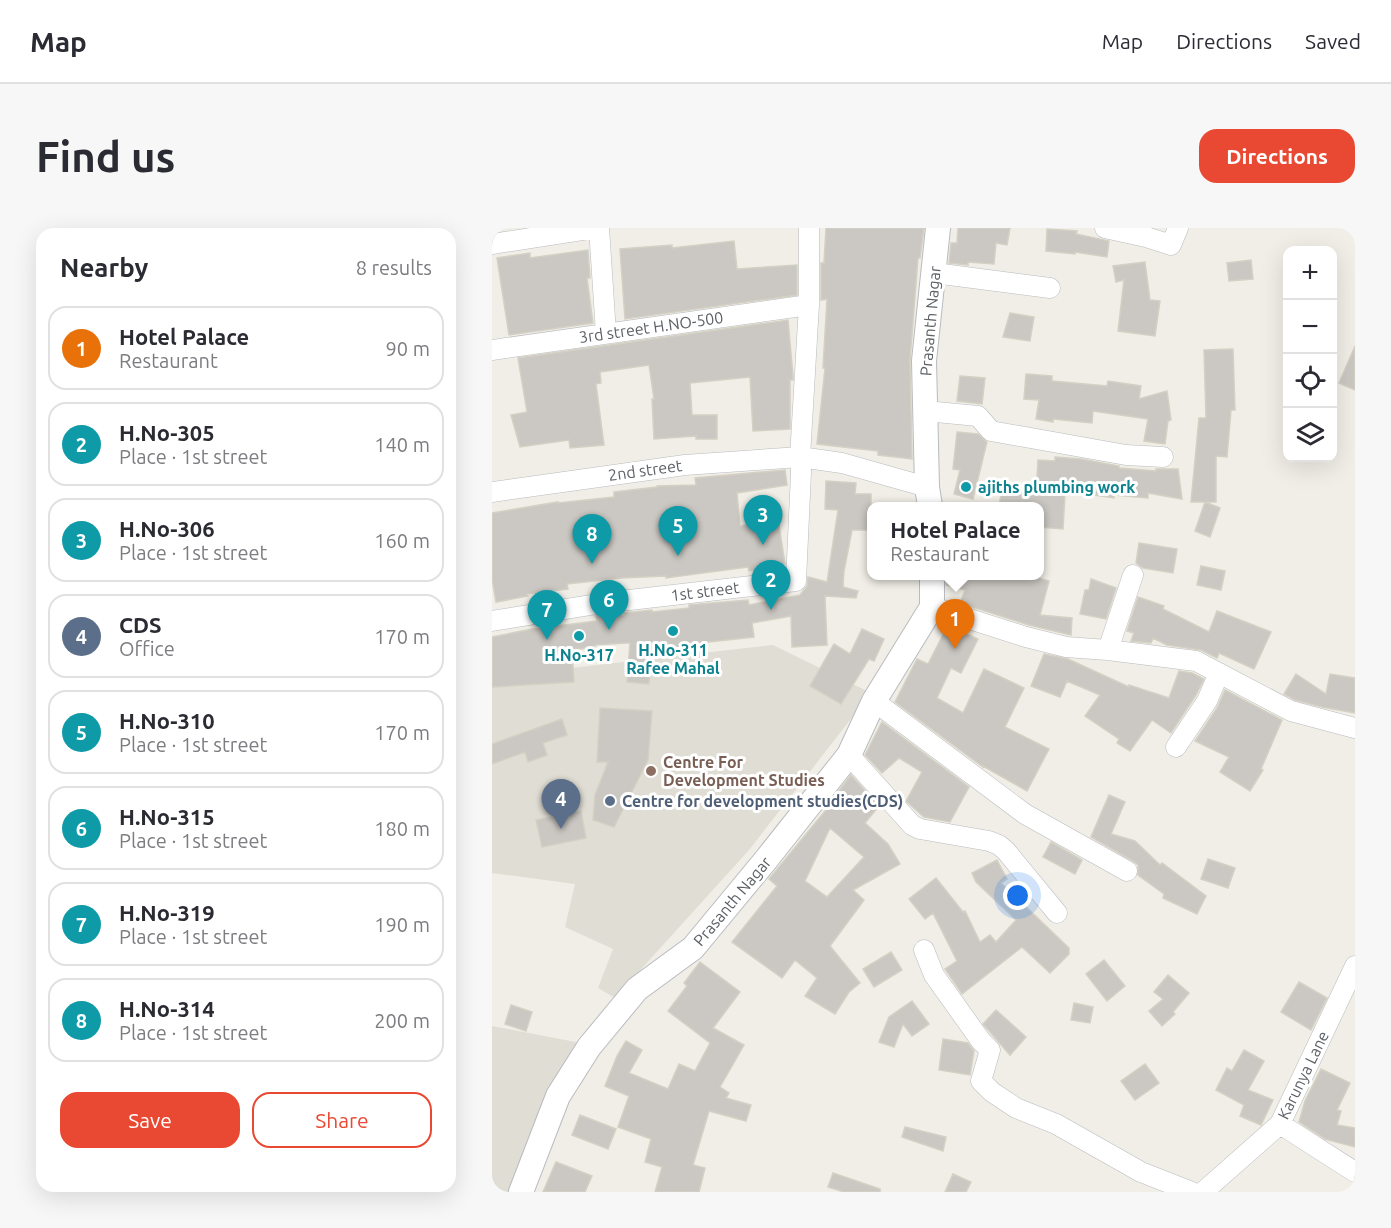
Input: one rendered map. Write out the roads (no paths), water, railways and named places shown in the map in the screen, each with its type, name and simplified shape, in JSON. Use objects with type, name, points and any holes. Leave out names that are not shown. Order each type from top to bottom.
[{"type":"street","points":[[492,244],[597,228],[606,333]]},
{"type":"street","points":[[800,457],[809,305],[809,228]]},
{"type":"street","name":"Prasanth Nagar","points":[[928,497],[924,361],[938,228]]},
{"type":"street","points":[[1105,228],[1171,245],[1178,228]]},
{"type":"street","points":[[934,273],[1050,288]]},
{"type":"street","name":"3rd street H.NO-500","points":[[492,350],[809,305]]},
{"type":"street","points":[[925,411],[978,416],[991,431],[1126,455],[1163,457]]},
{"type":"street","name":"2nd street","points":[[492,492],[685,465],[800,457],[842,463],[928,497]]},
{"type":"street","name":"1st street","points":[[492,621],[603,603],[796,581],[800,457]]},
{"type":"street","points":[[1108,650],[1133,575]]},
{"type":"street","points":[[932,580],[932,607],[1026,637],[1066,647],[1196,661],[1291,711],[1355,728]]},
{"type":"street","name":"Prasanth Nagar","points":[[522,1192],[558,1096],[589,1047],[638,989],[693,948],[849,755],[874,701],[932,607]]},
{"type":"street","points":[[1176,747],[1208,700],[1219,673]]},
{"type":"street","points":[[874,701],[1025,814],[1127,871]]},
{"type":"street","points":[[849,755],[912,825],[920,829],[989,841],[1003,848],[1057,913]]},
{"type":"street","points":[[924,950],[934,975],[990,1050],[981,1081],[992,1092],[1016,1108],[1056,1124],[1141,1172],[1192,1192]]},
{"type":"street","name":"Karunya Lane","points":[[1203,1192],[1280,1124],[1355,966]]},
{"type":"street","points":[[1280,1124],[1355,1172]]},
{"type":"place","name":"ajiths plumbing work","points":[[966,487]]},
{"type":"place","name":"H.No-306","points":[[763,545]]},
{"type":"place","name":"H.No-310","points":[[678,556]]},
{"type":"place","name":"H.No-314","points":[[592,564]]},
{"type":"place","name":"H.No-305","points":[[771,610]]},
{"type":"place","name":"H.No-315","points":[[609,630]]},
{"type":"place","name":"H.No-311 Rafee Mahal","points":[[673,631]]},
{"type":"place","name":"H.No-317","points":[[579,636]]},
{"type":"place","name":"H.No-319","points":[[547,640]]},
{"type":"place","name":"Hotel Palace","points":[[955,649]]},
{"type":"place","name":"Centre For Development Studies","points":[[651,771]]},
{"type":"place","name":"Centre for development studies(CDS)","points":[[610,801]]},
{"type":"place","name":"CDS","points":[[561,829]]}]
